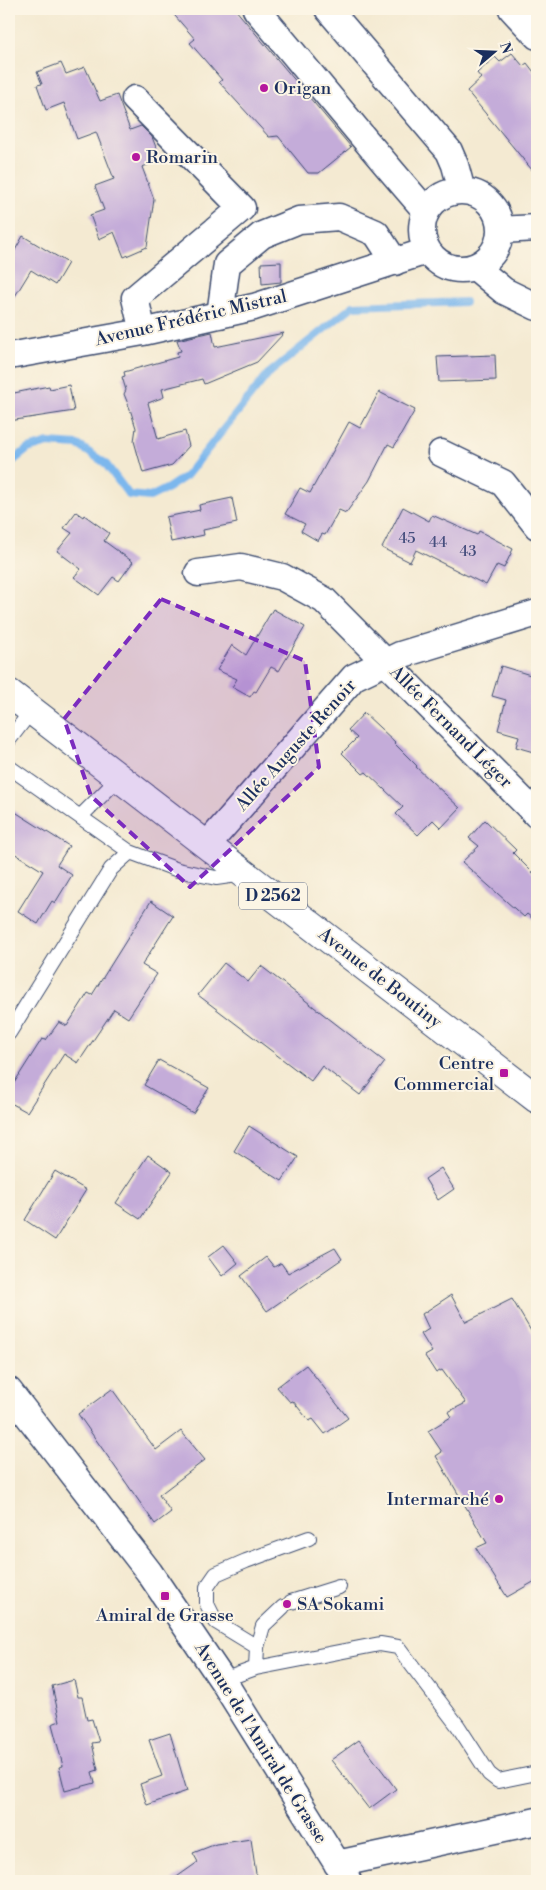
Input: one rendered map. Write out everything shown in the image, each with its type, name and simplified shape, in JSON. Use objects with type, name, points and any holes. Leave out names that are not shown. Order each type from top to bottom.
[{"type":"main road","name":"Avenue de Boutiny","points":[[9,693],[537,1099]]},
{"type":"street","points":[[256,9],[335,102],[387,168],[426,211]]},
{"type":"street","points":[[328,9],[449,151],[462,191]]},
{"type":"street","points":[[512,9],[537,36]]},
{"type":"street","points":[[135,99],[242,208],[134,298],[143,332]]},
{"type":"street","points":[[462,191],[482,197],[489,203],[495,211],[500,230],[498,242],[493,252],[485,261],[465,270],[444,266],[434,260],[423,242],[422,232],[426,211],[436,200],[448,193],[462,191]]},
{"type":"street","points":[[220,315],[227,264],[262,235],[299,220],[339,217],[376,233],[395,262]]},
{"type":"street","points":[[500,230],[537,228]]},
{"type":"street","name":"Avenue Frédéric Mistral","points":[[9,356],[143,332],[254,308],[428,251]]},
{"type":"street","points":[[475,267],[504,291],[537,307]]},
{"type":"street","points":[[441,453],[504,483],[537,526]]},
{"type":"street","name":"Allée Fernand Léger","points":[[198,573],[241,567],[282,577],[324,600],[537,814]]},
{"type":"street","name":"Allée Auguste Renoir","points":[[207,845],[354,677],[408,652],[537,613]]},
{"type":"street","name":"Avenue de l'Amiral de Grasse","points":[[9,1391],[149,1572],[223,1680],[342,1873]]},
{"type":"street","points":[[342,1873],[537,1821]]},
{"type":"lane","points":[[9,740],[32,710]]},
{"type":"lane","points":[[9,767],[130,852],[178,870],[216,878],[245,874]]},
{"type":"lane","points":[[81,816],[120,777]]},
{"type":"lane","points":[[9,1034],[110,869],[130,852]]},
{"type":"lane","points":[[257,1648],[216,1622],[207,1604],[207,1588],[216,1574],[309,1538]]},
{"type":"lane","points":[[256,1668],[257,1648],[263,1626],[287,1604],[339,1587]]},
{"type":"lane","points":[[223,1680],[256,1668],[380,1644],[398,1647],[458,1726],[488,1774],[498,1781],[537,1773]]},
{"type":"highlighted area","points":[[161,599],[305,661],[319,767],[190,887],[91,796],[64,719]]},
{"type":"building","name":"Origan","points":[[169,9],[235,9],[351,147],[319,173],[308,173],[278,136],[269,137],[219,82],[222,80],[190,43],[195,39]]},
{"type":"building","points":[[512,53],[523,66],[527,63],[537,76],[537,176],[467,91],[481,78],[477,73],[495,57],[500,62]]},
{"type":"building","name":"Romarin","points":[[61,63],[66,74],[85,67],[100,101],[117,95],[130,130],[141,126],[152,137],[161,160],[142,167],[154,199],[147,247],[124,257],[114,232],[99,239],[90,215],[104,210],[95,186],[114,179],[96,132],[77,139],[64,103],[46,110],[37,85],[42,84],[37,72]]},
{"type":"building","points":[[23,236],[68,263],[55,285],[31,270],[9,306],[9,261]]},
{"type":"building","points":[[281,262],[281,282],[262,284],[261,263]]},
{"type":"building","points":[[212,332],[215,347],[284,333],[257,362],[204,384],[202,379],[162,389],[164,397],[148,403],[158,439],[185,431],[189,446],[172,465],[143,473],[134,441],[136,428],[124,394],[126,390],[122,377],[125,376],[124,372],[178,357],[177,352],[181,351],[177,340]]},
{"type":"building","points":[[495,355],[496,380],[439,382],[437,357]]},
{"type":"building","points":[[69,385],[74,411],[9,421],[9,394],[49,386],[50,389]]},
{"type":"building","points":[[379,392],[415,410],[394,447],[388,444],[369,481],[346,513],[339,510],[325,535],[322,534],[318,541],[301,531],[305,524],[285,514],[300,488],[310,493],[349,422],[360,428]]},
{"type":"building","points":[[232,498],[237,523],[203,530],[204,535],[171,542],[166,517],[200,510],[199,505]]},
{"type":"building","points":[[403,507],[429,521],[432,515],[477,535],[479,531],[513,549],[504,568],[497,565],[486,585],[416,550],[410,562],[382,548]]},
{"type":"building","points":[[76,512],[83,517],[84,515],[109,533],[104,541],[133,562],[119,581],[113,577],[99,595],[74,577],[81,569],[57,551],[72,533],[64,528]]},
{"type":"building","points":[[273,609],[305,627],[279,671],[271,667],[256,692],[254,691],[250,697],[232,687],[237,679],[217,670],[232,645],[246,655]]},
{"type":"building","points":[[501,666],[537,677],[537,753],[516,747],[519,736],[498,730],[506,700],[492,696]]},
{"type":"building","points":[[364,713],[395,742],[416,767],[460,808],[441,828],[433,820],[418,835],[396,814],[403,807],[366,772],[363,774],[342,753],[357,738],[348,730]]},
{"type":"building","points":[[9,808],[69,846],[57,865],[72,875],[55,903],[52,901],[38,924],[18,911],[43,871],[9,850]]},
{"type":"building","points":[[485,820],[516,850],[513,853],[537,877],[537,922],[527,914],[524,917],[462,862],[479,846],[469,838]]},
{"type":"building","points":[[151,901],[173,916],[142,965],[157,974],[128,1018],[114,1009],[78,1063],[64,1054],[27,1112],[9,1102],[9,1091],[42,1039],[46,1040],[59,1022],[67,1026],[88,993],[92,995]]},
{"type":"building","points":[[224,963],[248,982],[261,966],[385,1062],[360,1095],[322,1066],[311,1081],[198,995]]},
{"type":"building","points":[[159,1060],[209,1088],[193,1113],[144,1085]]},
{"type":"building","points":[[249,1126],[298,1157],[282,1181],[234,1151]]},
{"type":"building","points":[[148,1155],[172,1172],[140,1219],[116,1203]]},
{"type":"building","points":[[441,1168],[454,1189],[438,1200],[425,1179]]},
{"type":"building","points":[[55,1171],[86,1190],[55,1240],[25,1220]]},
{"type":"building","points":[[224,1245],[238,1263],[222,1276],[208,1257]]},
{"type":"building","points":[[335,1248],[342,1259],[267,1311],[241,1276],[266,1257],[274,1267],[281,1263],[288,1273]]},
{"type":"building","points":[[451,1295],[466,1322],[512,1299],[537,1341],[537,1580],[507,1597],[476,1548],[487,1543],[436,1456],[442,1452],[428,1431],[451,1417],[448,1412],[466,1403],[442,1370],[436,1373],[425,1356],[432,1352],[421,1334],[429,1329],[422,1314]]},
{"type":"building","points":[[306,1365],[348,1418],[325,1434],[313,1419],[309,1421],[293,1401],[290,1402],[277,1387]]},
{"type":"building","points":[[112,1389],[156,1450],[181,1431],[205,1460],[159,1495],[171,1512],[155,1524],[78,1414]]},
{"type":"building","points":[[74,1680],[78,1697],[82,1697],[87,1720],[92,1719],[99,1742],[92,1743],[98,1770],[92,1772],[95,1783],[65,1791],[59,1767],[63,1766],[52,1724],[60,1721],[52,1686]]},
{"type":"building","points":[[170,1733],[187,1791],[147,1805],[140,1784],[162,1776],[149,1740]]},
{"type":"building","points":[[359,1740],[396,1789],[369,1809],[331,1760]]},
{"type":"building","points":[[251,1839],[257,1881],[171,1881],[198,1862],[193,1853],[216,1844]]},
{"type":"waterway","points":[[9,464],[28,449],[48,443],[78,445],[105,463],[129,495],[150,497],[186,476],[268,374],[353,306],[465,302]]},
{"type":"place","name":"Origan","points":[[264,88]]},
{"type":"place","name":"Romarin","points":[[136,157]]},
{"type":"place","name":"Centre Commercial","points":[[504,1073]]},
{"type":"place","name":"Intermarché","points":[[499,1499]]},
{"type":"place","name":"Amiral de Grasse","points":[[165,1596]]},
{"type":"place","name":"SA Sokami","points":[[287,1604]]}]
